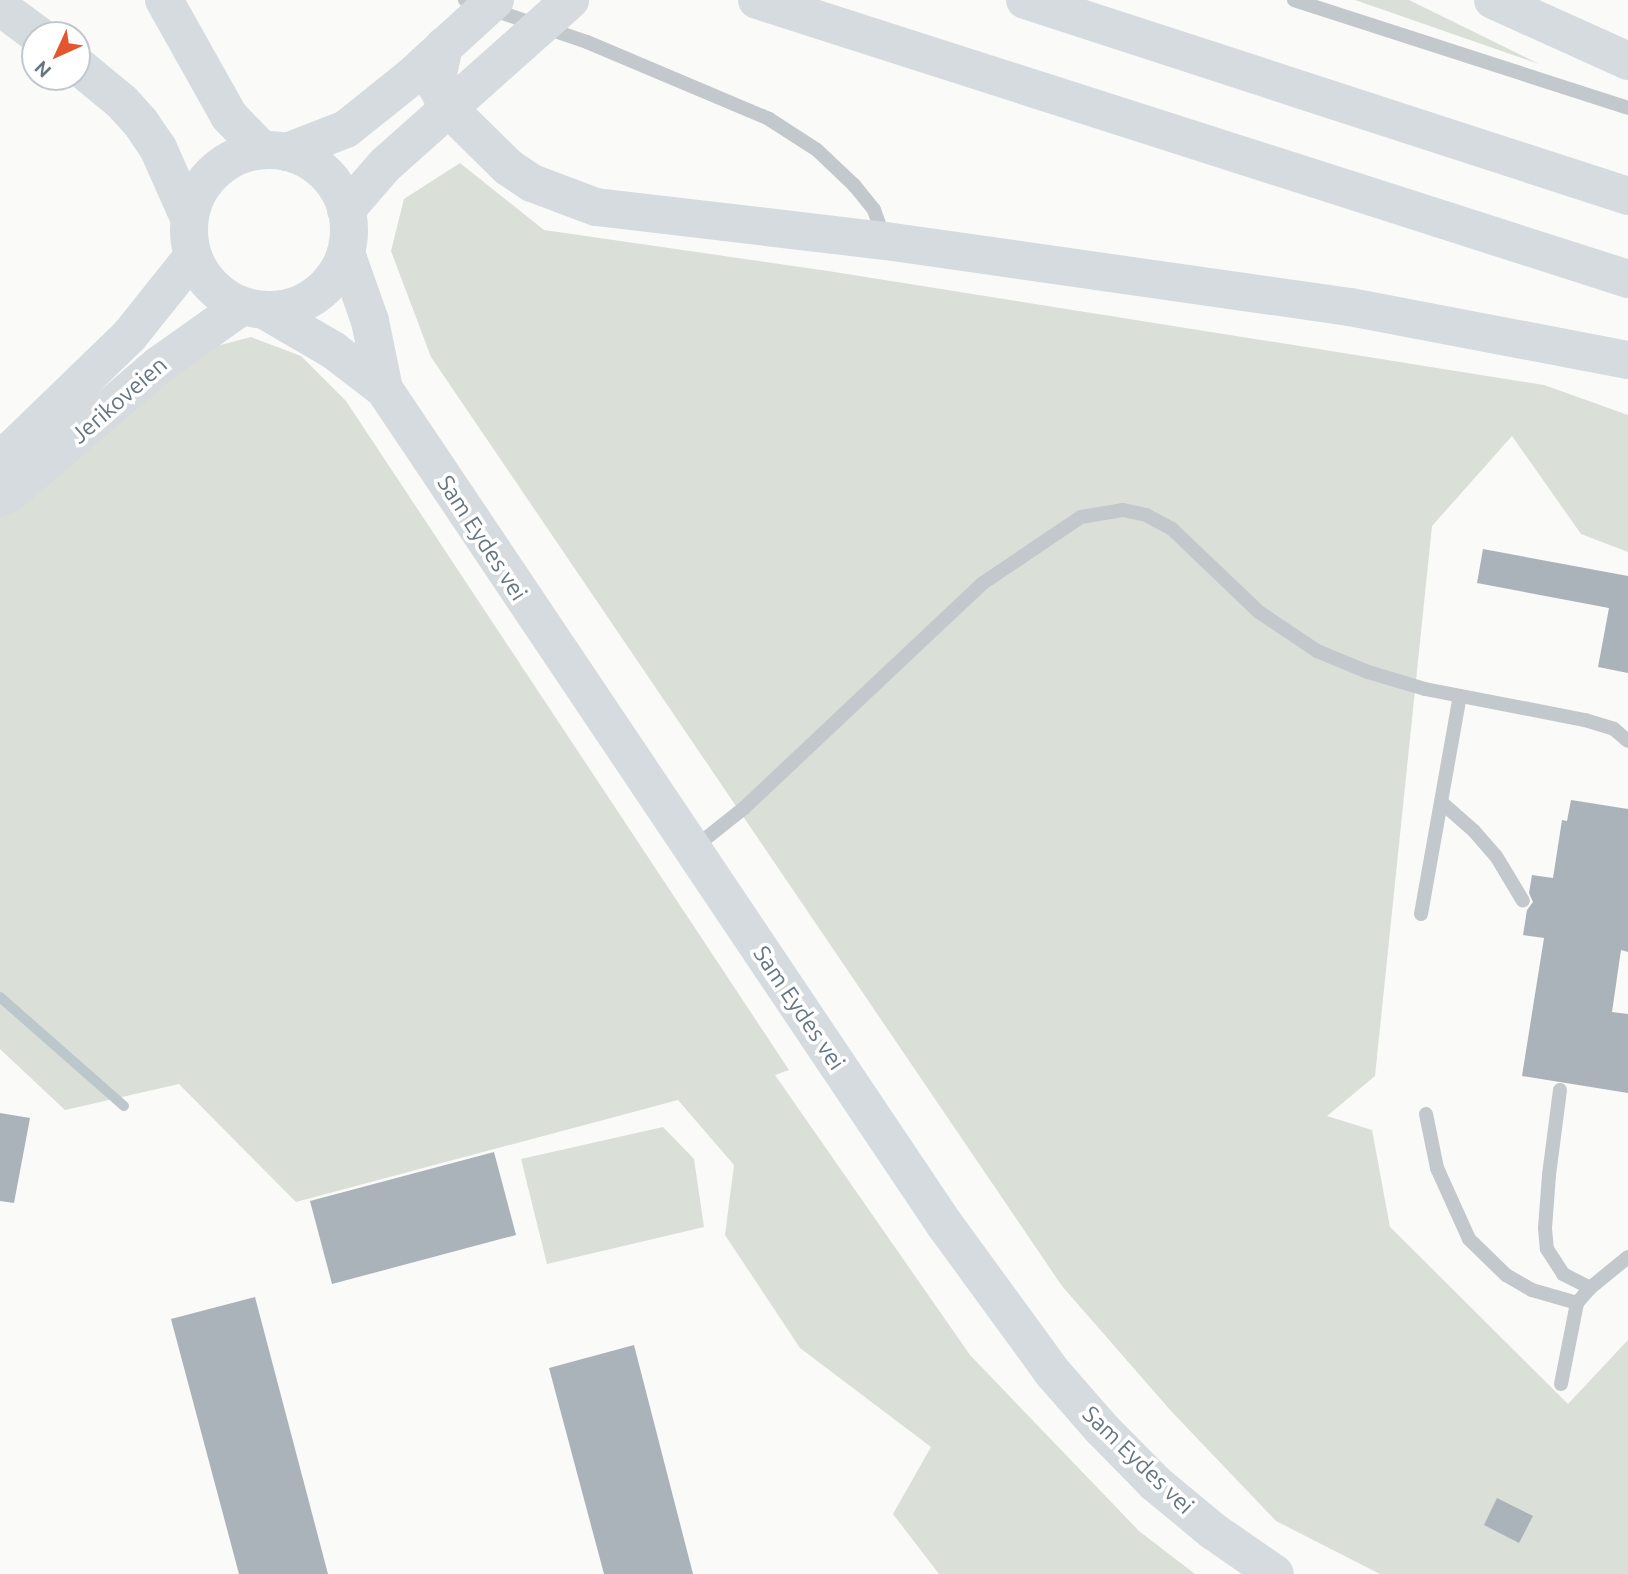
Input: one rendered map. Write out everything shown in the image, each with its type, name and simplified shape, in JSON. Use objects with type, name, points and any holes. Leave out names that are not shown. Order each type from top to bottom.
[{"type":"main road","points":[[346,210],[385,165],[440,92],[444,46],[495,0]]},
{"type":"main road","points":[[189,218],[194,200],[216,169],[233,158],[274,151],[346,129],[440,92],[570,0]]},
{"type":"main road","points":[[757,0],[1082,101],[1628,279]]},
{"type":"main road","points":[[1024,0],[1628,195]]},
{"type":"main road","points":[[1493,0],[1628,61]]},
{"type":"main road","name":"Jerikoveien","points":[[0,498],[10,493],[159,365],[254,309],[287,309],[307,301],[324,289],[337,272],[346,253],[349,224],[338,190],[325,173],[307,160],[274,151],[229,116],[167,5]]},
{"type":"main road","points":[[0,7],[21,22]]},
{"type":"main road","points":[[91,77],[122,102],[158,148],[189,218],[193,256],[200,273],[212,287],[254,309]]},
{"type":"main road","points":[[440,92],[509,167],[532,183],[586,204],[886,241],[1350,307],[1628,360]]},
{"type":"main road","name":"Sam Eydes vei","points":[[346,253],[370,321],[384,388]]},
{"type":"main road","name":"Jerikoveien","points":[[0,461],[130,335],[193,256]]},
{"type":"main road","name":"Sam Eydes vei","points":[[254,309],[333,350],[384,388],[945,1225],[1053,1373],[1101,1429],[1155,1483],[1213,1531],[1275,1574]]},
{"type":"lane","points":[[465,0],[587,42],[769,119],[817,150],[854,185],[874,210],[886,241]]},
{"type":"lane","points":[[1294,0],[1628,108]]},
{"type":"lane","points":[[692,850],[744,808],[983,583],[1081,517],[1123,510],[1159,520],[1259,612],[1317,651],[1368,672],[1460,696],[1585,720],[1614,729],[1628,741]]},
{"type":"lane","points":[[1421,914],[1460,696]]},
{"type":"lane","points":[[1441,802],[1474,831],[1496,856],[1523,901]]},
{"type":"lane","points":[[1560,1090],[1549,1175],[1545,1228],[1547,1249],[1563,1274],[1590,1288]]},
{"type":"lane","points":[[1426,1114],[1437,1168],[1469,1239],[1506,1275],[1532,1290],[1577,1304]]},
{"type":"lane","points":[[1561,1384],[1577,1304],[1590,1288],[1628,1257]]},
{"type":"shaded area","points":[[1355,0],[1409,0],[1539,64]]},
{"type":"shaded area","points":[[460,163],[544,230],[828,271],[1544,385],[1628,415],[1628,552],[1581,534],[1512,436],[1432,526],[1375,1076],[1327,1116],[1372,1130],[1390,1227],[1568,1404],[1628,1340],[1628,1574],[1380,1574],[1276,1521],[1171,1411],[1062,1286],[431,357],[391,251],[404,199]]},
{"type":"shaded area","points":[[251,337],[301,356],[346,401],[789,1070],[775,1075],[970,1355],[1139,1531],[1195,1574],[939,1574],[893,1514],[931,1447],[800,1348],[725,1235],[734,1165],[678,1100],[296,1202],[179,1084],[65,1110],[0,1049],[0,513],[209,348]]},
{"type":"shaded area","points":[[663,1127],[694,1159],[704,1227],[547,1264],[521,1159]]},
{"type":"building","points":[[1483,549],[1628,576],[1628,673],[1598,667],[1609,608],[1477,583]]},
{"type":"building","points":[[1571,800],[1628,809],[1628,952],[1621,950],[1612,1012],[1628,1014],[1628,1093],[1522,1076],[1544,938],[1523,935],[1527,910],[1533,902],[1529,893],[1532,875],[1553,878],[1562,820],[1567,821]]},
{"type":"building","points":[[0,1113],[30,1118],[14,1203],[0,1201]]},
{"type":"building","points":[[494,1152],[516,1235],[332,1284],[310,1201]]},
{"type":"building","points":[[255,1297],[328,1574],[239,1574],[171,1319]]},
{"type":"building","points":[[634,1345],[693,1574],[604,1574],[549,1368]]},
{"type":"building","points":[[1497,1498],[1533,1516],[1519,1543],[1484,1525]]},
{"type":"waterway","points":[[0,997],[124,1106]]}]
